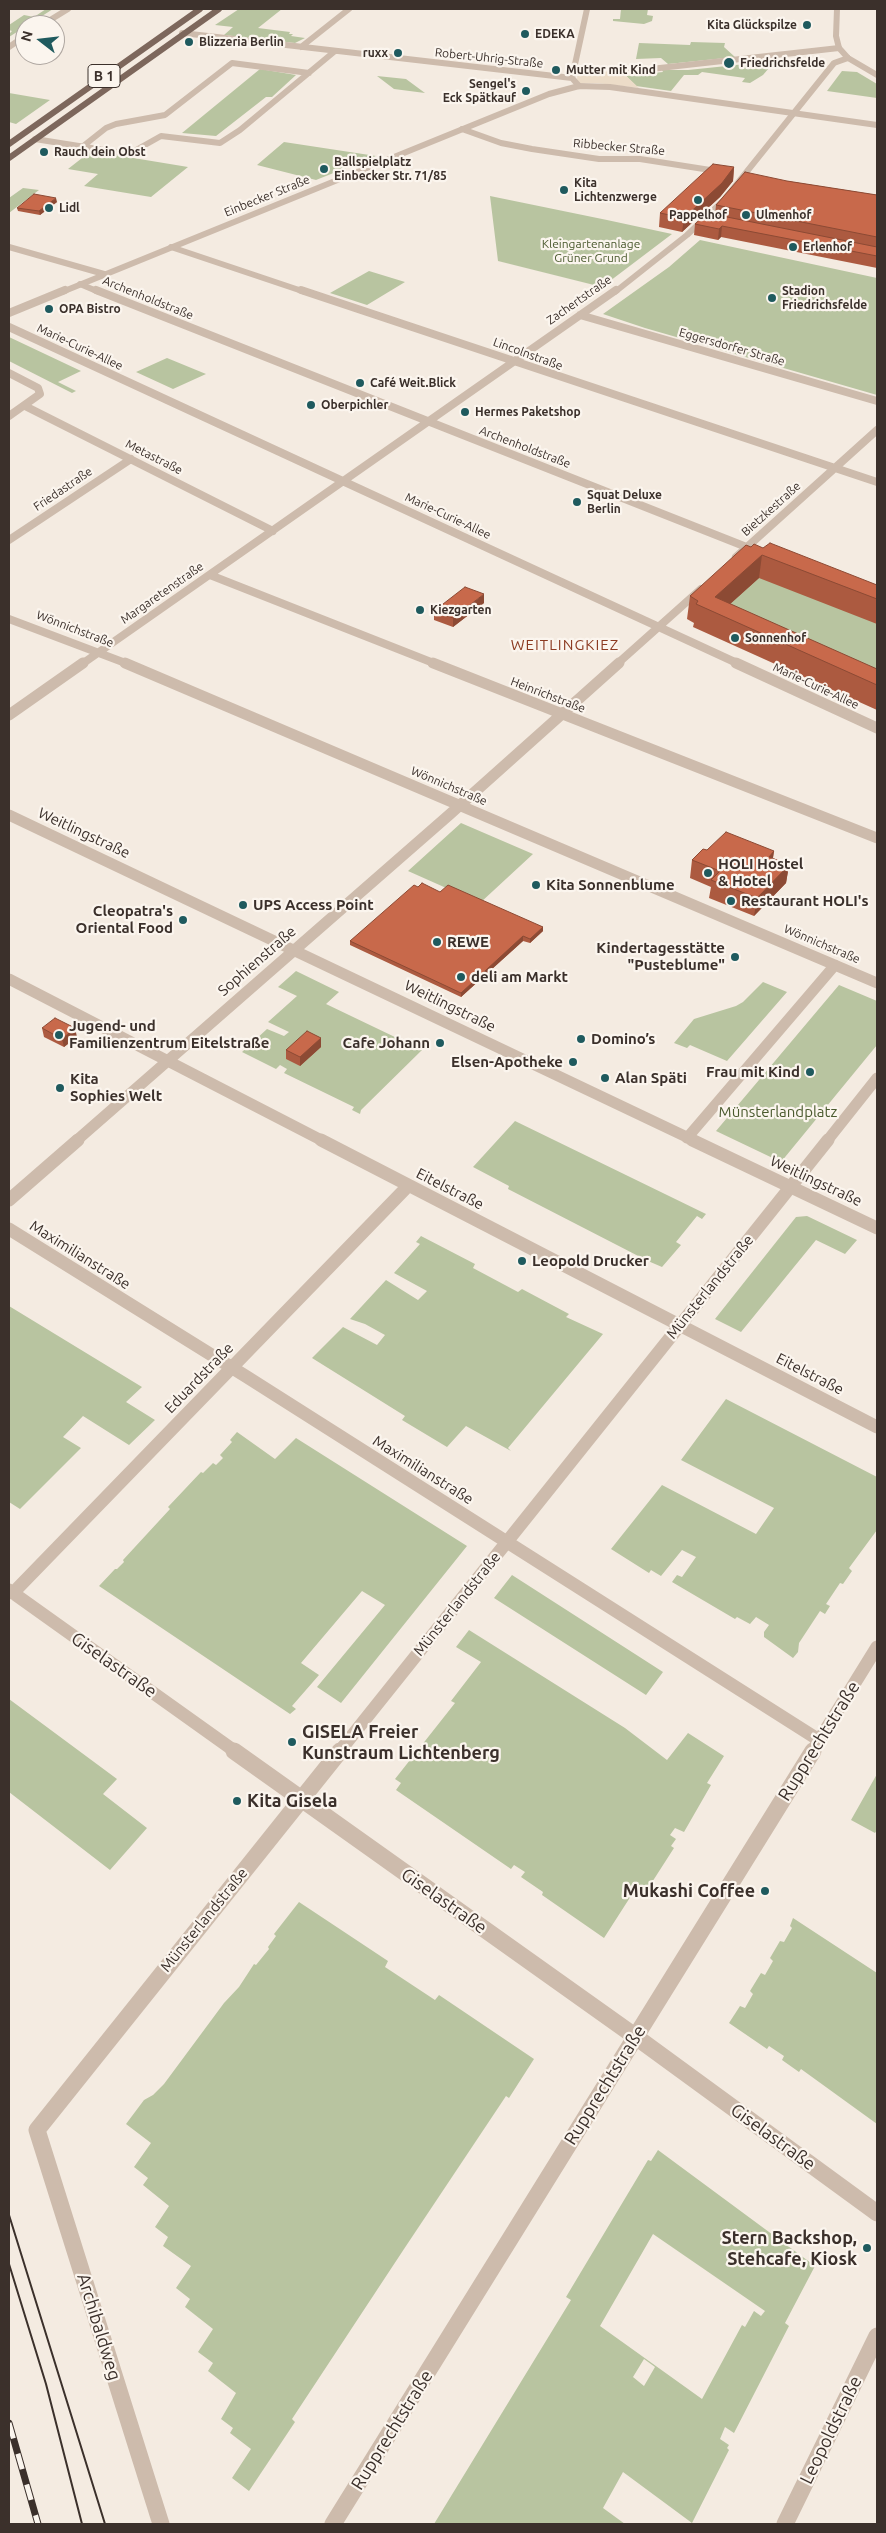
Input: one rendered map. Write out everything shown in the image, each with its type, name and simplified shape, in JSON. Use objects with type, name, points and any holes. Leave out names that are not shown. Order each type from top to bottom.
[{"type":"main road","name":"B 1","points":[[9,144],[200,9]]},
{"type":"main road","name":"B 1","points":[[9,158],[182,33],[219,9]]},
{"type":"street","points":[[301,47],[349,9]]},
{"type":"street","points":[[587,9],[572,78],[579,86],[610,87],[877,126]]},
{"type":"street","points":[[837,9],[836,36],[839,48],[848,58],[877,75]]},
{"type":"street","name":"Robert-Uhrig-Straße","points":[[182,33],[572,78]]},
{"type":"street","points":[[624,72],[839,48]]},
{"type":"street","points":[[35,139],[129,154],[161,136],[220,143],[240,130],[335,52]]},
{"type":"street","name":"Zachertstraße","points":[[304,508],[344,482],[637,276],[706,219],[746,177],[828,69],[834,63],[848,58]]},
{"type":"street","points":[[828,69],[855,62]]},
{"type":"street","points":[[82,147],[106,128],[116,124],[165,115],[232,63],[309,73]]},
{"type":"street","name":"Einbecker Straße","points":[[9,313],[549,94],[579,86]]},
{"type":"street","name":"Ribbecker Straße","points":[[462,129],[501,143],[532,149],[599,159],[640,159],[746,177]]},
{"type":"street","points":[[706,219],[716,221]]},
{"type":"street","points":[[9,247],[104,274]]},
{"type":"street","name":"Lincolnstraße","points":[[171,247],[877,482]]},
{"type":"street","name":"Archenholdstraße","points":[[80,284],[767,555]]},
{"type":"street","name":"Eggersdorfer Straße","points":[[580,315],[877,400]]},
{"type":"street","name":"Marie-Curie-Allee","points":[[9,327],[877,728]]},
{"type":"street","points":[[9,373],[38,388],[40,394],[9,416]]},
{"type":"street","name":"Metastraße","points":[[25,406],[273,531]]},
{"type":"street","name":"Bietzkestraße","points":[[729,564],[877,430]]},
{"type":"street","name":"Friedastraße","points":[[9,540],[131,459]]},
{"type":"street","name":"Margaretenstraße","points":[[9,715],[304,508]]},
{"type":"street","name":"Heinrichstraße","points":[[210,575],[877,838]]},
{"type":"street","points":[[659,627],[706,584]]},
{"type":"street","name":"Wönnichstraße","points":[[9,619],[99,652],[877,983]]},
{"type":"street","name":"Sophienstraße","points":[[9,1200],[460,805],[659,627]]},
{"type":"street","name":"Weitlingstraße","points":[[9,815],[877,1228]]},
{"type":"street","points":[[688,1138],[835,964]]},
{"type":"street","name":"Eitelstraße","points":[[9,979],[877,1427]]},
{"type":"street","name":"Münsterlandstraße","points":[[37,2130],[877,1078]]},
{"type":"street","name":"Eduardstraße","points":[[11,1592],[408,1186]]},
{"type":"street","name":"Maximilianstraße","points":[[9,1230],[232,1368],[819,1740]]},
{"type":"street","name":"Giselastraße","points":[[11,1592],[636,2037],[877,2213]]},
{"type":"street","name":"Rupprechtstraße","points":[[333,2524],[877,1647]]},
{"type":"street","name":"Archibaldweg","points":[[37,2130],[160,2524]]},
{"type":"street","name":"Leopoldstraße","points":[[785,2524],[877,2336]]},
{"type":"green space","points":[[46,9],[53,9],[44,15],[37,15]]},
{"type":"green space","points":[[239,9],[282,9],[258,28],[290,32],[289,34],[293,34],[291,36],[305,38],[295,43],[224,35],[233,27],[215,25]]},
{"type":"green space","points":[[621,9],[648,9],[647,15],[653,16],[652,21],[644,24],[613,21],[613,19],[620,19]]},
{"type":"green space","points":[[15,21],[15,33],[9,37],[12,31],[9,30],[9,25]]},
{"type":"green space","points":[[691,42],[725,43],[724,47],[735,57],[668,64],[661,58],[636,59],[639,43],[690,45]]},
{"type":"green space","points":[[775,61],[763,75],[750,83],[742,82],[745,78],[702,72],[698,75],[684,75],[671,91],[636,86],[626,76],[663,72],[662,70],[688,70]]},
{"type":"green space","points":[[260,69],[296,75],[272,97],[266,97],[216,136],[182,133]]},
{"type":"green space","points":[[842,71],[857,72],[877,84],[877,98],[827,91]]},
{"type":"green space","points":[[377,76],[406,79],[425,93],[394,89]]},
{"type":"green space","points":[[9,93],[50,100],[16,124],[9,122]]},
{"type":"green space","points":[[284,142],[376,156],[316,180],[257,165]]},
{"type":"green space","points":[[91,151],[188,167],[151,197],[84,186],[98,174],[68,169]]},
{"type":"green space","points":[[23,188],[39,190],[9,213],[9,198]]},
{"type":"green space","name":"Kleingartenanlage Grüner Grund","points":[[490,196],[672,234],[602,287],[498,261]]},
{"type":"green space","points":[[700,240],[877,278],[877,395],[645,328],[603,314],[669,267]]},
{"type":"green space","points":[[369,271],[405,282],[367,305],[330,293]]},
{"type":"green space","points":[[9,337],[81,371],[58,382],[76,391],[72,393],[9,361]]},
{"type":"green space","points":[[167,358],[206,374],[173,389],[136,372]]},
{"type":"green space","points":[[759,576],[877,623],[877,695],[718,615]]},
{"type":"green space","points":[[461,823],[533,854],[480,903],[408,871]]},
{"type":"green space","points":[[296,971],[339,992],[326,1004],[422,1050],[361,1110],[360,1114],[352,1110],[354,1107],[284,1073],[287,1069],[280,1065],[276,1069],[242,1052],[267,1029],[284,1036],[289,1032],[268,1022],[297,996],[278,987]]},
{"type":"green space","points":[[763,982],[787,992],[727,1061],[690,1045],[687,1048],[674,1043],[694,1019],[736,1006],[743,1002]]},
{"type":"green space","name":"Münsterlandplatz","points":[[839,985],[877,1001],[877,1045],[781,1162],[716,1131]]},
{"type":"green space","points":[[515,1121],[706,1214],[702,1219],[697,1216],[676,1242],[681,1245],[662,1267],[648,1261],[508,1189],[509,1186],[473,1167]]},
{"type":"green space","points":[[807,1216],[857,1240],[845,1254],[816,1240],[741,1332],[715,1319],[796,1217]]},
{"type":"green space","points":[[421,1236],[475,1264],[473,1268],[518,1292],[522,1289],[569,1314],[566,1317],[603,1334],[508,1448],[511,1451],[466,1426],[447,1447],[402,1420],[405,1416],[312,1358],[343,1327],[377,1345],[385,1335],[365,1324],[350,1319],[386,1280],[418,1300],[427,1291],[394,1273],[420,1244],[416,1242]]},
{"type":"green space","points":[[9,1306],[142,1387],[126,1402],[155,1420],[129,1445],[83,1416],[63,1437],[81,1448],[20,1509],[9,1502]]},
{"type":"green space","points":[[726,1399],[877,1477],[877,1530],[849,1568],[852,1571],[843,1584],[840,1583],[826,1604],[830,1606],[825,1614],[820,1611],[799,1643],[798,1652],[793,1658],[764,1637],[764,1632],[769,1625],[756,1617],[750,1624],[737,1617],[735,1619],[672,1582],[677,1575],[682,1577],[696,1557],[682,1550],[661,1576],[651,1570],[649,1573],[611,1549],[662,1485],[756,1534],[774,1508],[681,1460]]},
{"type":"green space","points":[[237,1432],[275,1459],[296,1438],[467,1546],[341,1703],[317,1687],[385,1605],[362,1591],[301,1663],[319,1675],[292,1706],[296,1709],[290,1714],[99,1586],[124,1562],[123,1560],[170,1509],[168,1507],[201,1472],[203,1473],[213,1463],[216,1465],[223,1458],[220,1455],[232,1442],[230,1440]]},
{"type":"green space","points":[[512,1575],[663,1672],[646,1695],[494,1598]]},
{"type":"green space","points":[[469,1630],[625,1728],[667,1760],[688,1733],[724,1756],[707,1783],[711,1785],[684,1832],[675,1828],[670,1835],[676,1839],[671,1846],[674,1848],[647,1890],[638,1885],[604,1938],[542,1895],[543,1892],[521,1877],[525,1872],[514,1865],[511,1869],[396,1790],[401,1783],[395,1779],[455,1703],[451,1701],[481,1662],[456,1647]]},
{"type":"green space","points":[[9,1699],[117,1779],[103,1794],[147,1828],[110,1870],[9,1792]]},
{"type":"green space","points":[[877,1774],[877,1830],[875,1833],[851,1820]]},
{"type":"green space","points":[[299,1902],[388,1961],[385,1967],[435,2000],[439,1995],[534,2059],[509,2098],[506,2096],[404,2249],[292,2419],[295,2422],[249,2491],[232,2478],[251,2449],[230,2433],[233,2428],[221,2419],[236,2393],[208,2371],[213,2363],[198,2352],[213,2329],[185,2307],[190,2299],[176,2288],[191,2266],[163,2246],[168,2237],[155,2227],[169,2206],[143,2185],[148,2178],[134,2167],[151,2143],[126,2124],[144,2100],[153,2095],[164,2084],[224,2003],[239,1987],[254,1964],[256,1965],[269,1949],[268,1947],[276,1936],[274,1934]]},
{"type":"green space","points":[[793,1918],[877,1973],[877,2124],[801,2069],[799,2072],[782,2060],[784,2056],[769,2046],[767,2049],[729,2023],[740,2006],[745,2008],[753,1994],[750,1991],[761,1973],[765,1975],[773,1961],[770,1958],[780,1941],[784,1942],[792,1928],[790,1926]]},
{"type":"green space","points":[[658,2150],[815,2266],[785,2323],[789,2326],[734,2433],[725,2427],[720,2439],[729,2445],[727,2448],[729,2450],[692,2523],[623,2472],[603,2508],[625,2524],[434,2524],[571,2300],[566,2297],[648,2160],[651,2161]],"holes":[[[653,2234],[765,2311],[761,2316],[754,2311],[745,2327],[742,2325],[702,2399],[600,2326]],[[644,2359],[655,2367],[644,2386],[633,2377]]]},
{"type":"shaded area","points":[[620,70],[639,88],[579,83],[577,79],[578,72],[588,74]]},
{"type":"building","points":[[713,164],[734,167],[722,183],[684,218],[660,213]]},
{"type":"building","points":[[745,172],[787,181],[877,195],[877,237],[716,205]]},
{"type":"building","points":[[34,194],[56,198],[39,211],[17,208]]},
{"type":"building","points":[[707,213],[877,247],[877,256],[722,226],[719,229],[695,224]]},
{"type":"building","points":[[770,543],[877,585],[877,599],[762,555],[715,597],[877,669],[877,685],[696,604],[698,601],[690,596],[746,545],[751,547],[754,544],[763,548]]},
{"type":"building","points":[[465,587],[484,594],[453,618],[434,611]]},
{"type":"building","points":[[726,832],[774,851],[769,857],[789,865],[757,898],[711,880],[720,871],[692,860],[703,849],[707,850]]},
{"type":"building","name":"REWE","points":[[422,883],[440,892],[448,885],[543,927],[530,939],[523,936],[461,993],[350,941],[414,885],[418,887]]},
{"type":"building","points":[[55,1018],[75,1028],[62,1039],[42,1028]]},
{"type":"building","points":[[307,1031],[321,1038],[300,1057],[286,1050]]},
{"type":"tram line","points":[[9,2215],[105,2524]]},
{"type":"tram line","points":[[9,2264],[46,2384],[82,2524]]},
{"type":"railway","points":[[9,2423],[38,2524]]},
{"type":"place","name":"Kita Glückspilze","points":[[807,25]]},
{"type":"place","name":"EDEKA","points":[[525,34]]},
{"type":"place","name":"Blizzeria Berlin","points":[[189,42]]},
{"type":"place","name":"ruxx","points":[[398,53]]},
{"type":"place","name":"Friedrichsfelde","points":[[729,63]]},
{"type":"place","name":"Mutter mit Kind","points":[[556,70]]},
{"type":"place","name":"Sengel's Eck Spätkauf","points":[[526,91]]},
{"type":"place","name":"Rauch dein Obst","points":[[44,152]]},
{"type":"place","name":"Ballspielplatz Einbecker Str. 71/85","points":[[324,169]]},
{"type":"place","name":"Kita Lichtenzwerge","points":[[564,190]]},
{"type":"place","name":"Pappelhof","points":[[698,200]]},
{"type":"place","name":"Lidl","points":[[49,208]]},
{"type":"place","name":"Ulmenhof","points":[[746,215]]},
{"type":"place","name":"Erlenhof","points":[[793,247]]},
{"type":"place","name":"Stadion Friedrichsfelde","points":[[772,298]]},
{"type":"place","name":"OPA Bistro","points":[[49,309]]},
{"type":"place","name":"Café Weit.Blick","points":[[360,383]]},
{"type":"place","name":"Oberpichler","points":[[311,405]]},
{"type":"place","name":"Hermes Paketshop","points":[[465,412]]},
{"type":"place","name":"Squat Deluxe Berlin","points":[[577,502]]},
{"type":"place","name":"Kiezgarten","points":[[420,610]]},
{"type":"place","name":"Sonnenhof","points":[[735,638]]},
{"type":"place","name":"HOLI Hostel & Hotel","points":[[708,873]]},
{"type":"place","name":"Kita Sonnenblume","points":[[536,885]]},
{"type":"place","name":"Restaurant HOLI's","points":[[731,901]]},
{"type":"place","name":"UPS Access Point","points":[[243,905]]},
{"type":"place","name":"Cleopatra's Oriental Food","points":[[183,920]]},
{"type":"place","name":"REWE","points":[[437,942]]},
{"type":"place","name":"Kindertagesstätte \"Pusteblume\"","points":[[735,957]]},
{"type":"place","name":"deli am Markt","points":[[461,977]]},
{"type":"place","name":"Jugend- und Familienzentrum Eitelstraße","points":[[59,1035]]},
{"type":"place","name":"Domino’s","points":[[581,1039]]},
{"type":"place","name":"Cafe Johann","points":[[440,1043]]},
{"type":"place","name":"Elsen-Apotheke","points":[[573,1062]]},
{"type":"place","name":"Frau mit Kind","points":[[810,1072]]},
{"type":"place","name":"Alan Späti","points":[[605,1078]]},
{"type":"place","name":"Kita Sophies Welt","points":[[60,1088]]},
{"type":"place","name":"Leopold Drucker","points":[[522,1261]]},
{"type":"place","name":"GISELA Freier Kunstraum Lichtenberg","points":[[292,1742]]},
{"type":"place","name":"Kita Gisela","points":[[237,1801]]},
{"type":"place","name":"Mukashi Coffee","points":[[765,1891]]},
{"type":"place","name":"Stern Backshop, Stehcafe, Kiosk","points":[[867,2248]]},
{"type":"district","name":"WEITLINGKIEZ","points":[[565,645]]}]
